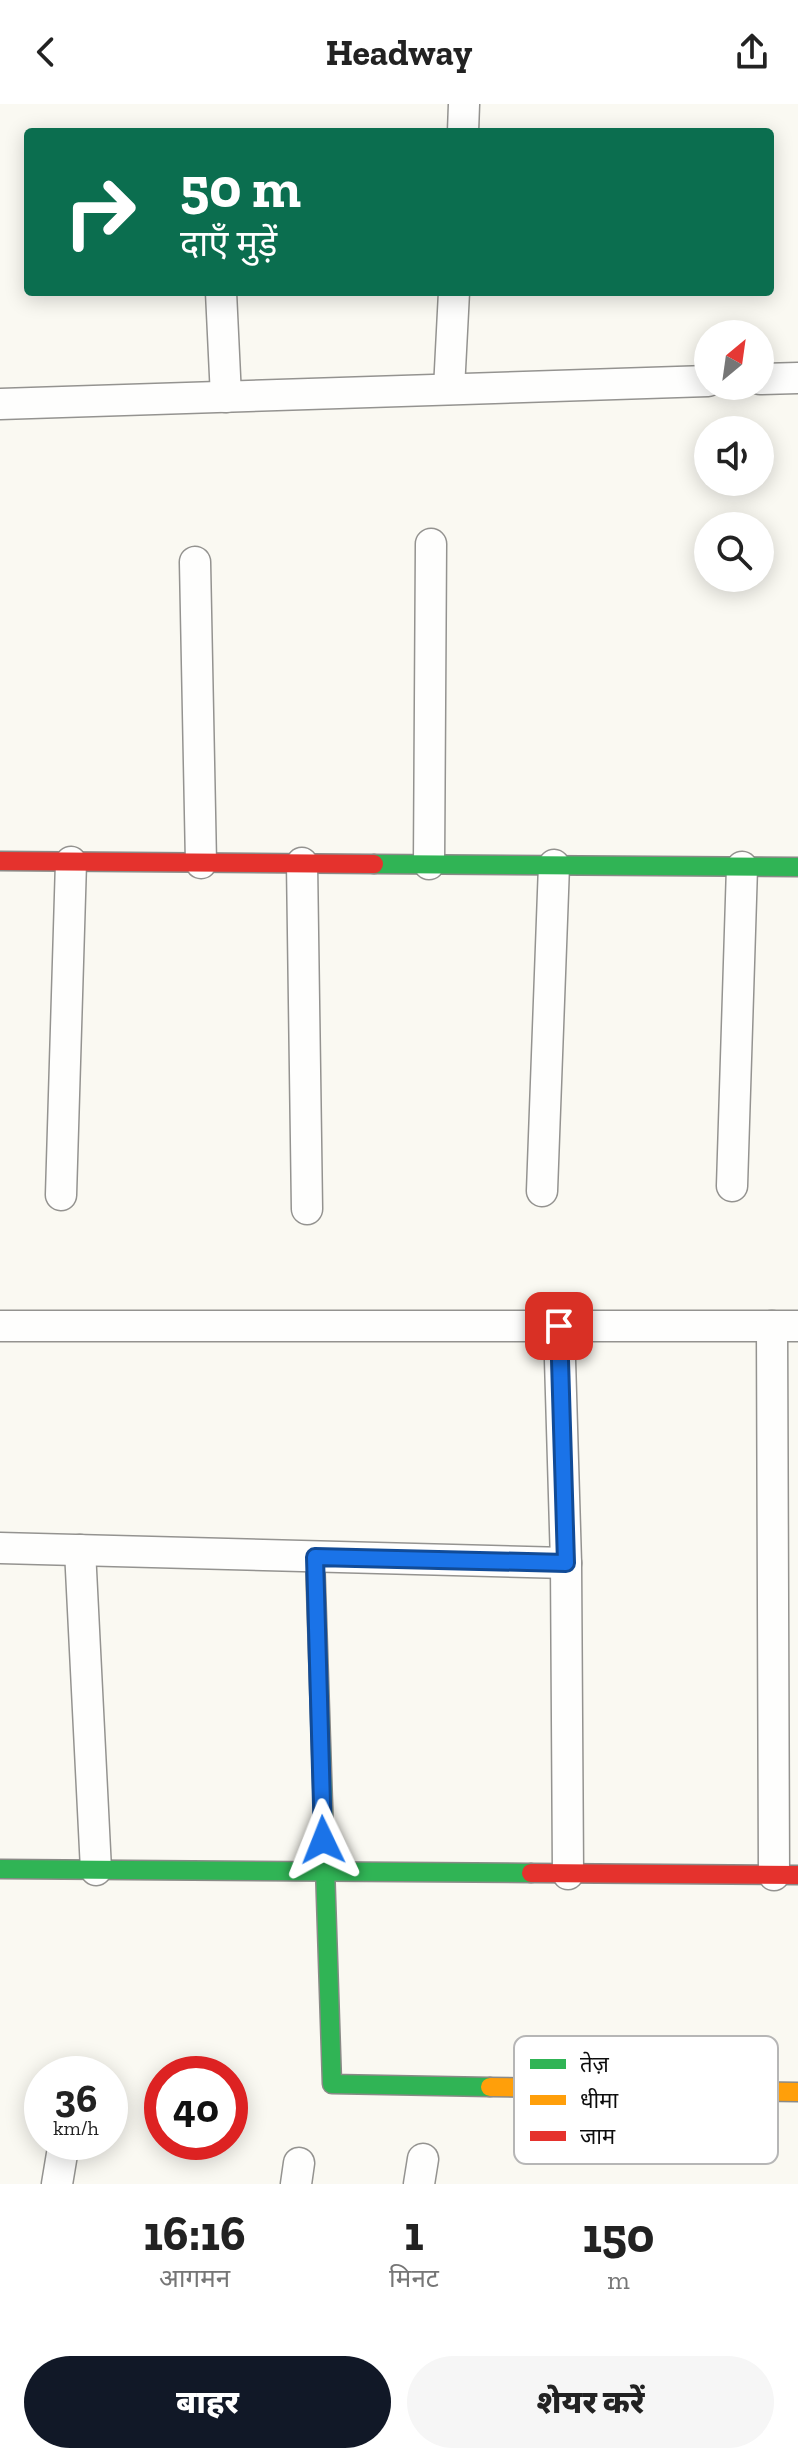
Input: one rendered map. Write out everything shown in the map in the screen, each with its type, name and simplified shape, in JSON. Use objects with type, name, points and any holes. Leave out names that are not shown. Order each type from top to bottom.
[{"type":"street","points":[[463,128],[464,104]]},
{"type":"street","points":[[221,296],[226,397]]},
{"type":"street","points":[[449,389],[454,296]]},
{"type":"street","points":[[774,379],[798,378]]},
{"type":"street","points":[[0,404],[694,381]]},
{"type":"street","points":[[429,864],[431,544]]},
{"type":"street","points":[[195,562],[201,863]]},
{"type":"street","points":[[0,861],[798,867]]},
{"type":"street","points":[[61,1195],[71,862]]},
{"type":"street","points":[[302,863],[307,1209]]},
{"type":"street","points":[[542,1191],[554,865]]},
{"type":"street","points":[[732,1186],[742,867]]},
{"type":"street","points":[[0,1326],[785,1326],[786,1875],[0,1869]]},
{"type":"street","points":[[559,1326],[566,1563],[568,1874]]},
{"type":"street","points":[[0,1548],[566,1563]]},
{"type":"street","points":[[80,1550],[96,1870]]},
{"type":"street","points":[[315,1557],[332,2084],[514,2087]]},
{"type":"street","points":[[778,2092],[798,2092]]},
{"type":"street","points":[[57,2184],[61,2160]]},
{"type":"traffic: fast","points":[[374,864],[798,867]]},
{"type":"traffic: fast","points":[[315,1557],[332,2084],[490,2087]]},
{"type":"traffic: fast","points":[[0,1869],[531,1873]]},
{"type":"traffic: slow","points":[[490,2087],[514,2087]]},
{"type":"traffic: slow","points":[[778,2092],[798,2092]]},
{"type":"traffic: jam","points":[[0,861],[374,864]]},
{"type":"traffic: jam","points":[[531,1873],[798,1875]]},
{"type":"route","points":[[323,1840],[315,1557],[566,1563],[559,1326]]}]
